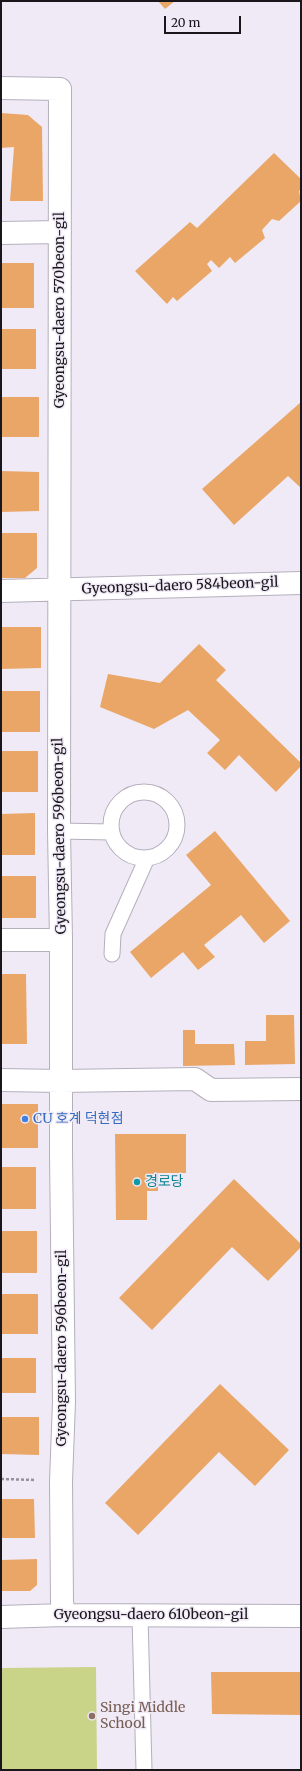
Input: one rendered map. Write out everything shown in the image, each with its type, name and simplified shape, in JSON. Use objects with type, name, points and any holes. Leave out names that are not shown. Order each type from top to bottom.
[{"type":"street","name":"Gyeongsu-daero 570beon-gil","points":[[1,88],[60,89],[60,590]]},
{"type":"street","points":[[1,233],[60,232]]},
{"type":"street","name":"Gyeongsu-daero 584beon-gil","points":[[1,592],[301,583]]},
{"type":"street","name":"Gyeongsu-daero 596beon-gil","points":[[60,590],[59,831],[64,1402],[61,1481],[62,1602],[64,1615]]},
{"type":"street","points":[[1,940],[61,940]]},
{"type":"street","points":[[1,1080],[61,1082],[195,1079],[211,1090],[301,1089]]},
{"type":"street","name":"Gyeongsu-daero 610beon-gil","points":[[1,1617],[64,1615],[301,1616]]},
{"type":"lane","points":[[148,792],[163,798],[174,810],[177,826],[173,841],[162,852],[147,858],[131,856],[118,846],[112,832],[112,816],[119,802],[133,794],[148,792]]},
{"type":"lane","points":[[59,831],[112,832]]},
{"type":"lane","points":[[112,954],[113,934],[147,858]]},
{"type":"lane","points":[[140,1616],[144,1770]]},
{"type":"path","points":[[1,1479],[61,1481]]},
{"type":"green space","points":[[96,1667],[97,1770],[1,1770],[1,1668]]},
{"type":"building","points":[[158,1],[175,1],[165,9]]},
{"type":"building","points":[[1,113],[28,115],[42,127],[43,201],[10,201],[14,147],[1,148]]},
{"type":"building","points":[[274,153],[301,179],[301,190],[299,191],[301,201],[279,221],[272,219],[262,230],[265,238],[235,263],[230,257],[219,268],[211,260],[207,264],[212,271],[177,301],[173,297],[167,304],[135,271],[190,222],[197,228]]},
{"type":"building","points":[[1,263],[34,263],[34,308],[1,308]]},
{"type":"building","points":[[1,329],[36,329],[36,369],[1,369]]},
{"type":"building","points":[[1,397],[39,397],[39,437],[1,437]]},
{"type":"building","points":[[301,402],[301,488],[288,476],[234,525],[202,489]]},
{"type":"building","points":[[1,471],[39,472],[39,511],[1,512]]},
{"type":"building","points":[[1,533],[37,533],[37,568],[25,578],[1,578]]},
{"type":"building","points":[[1,627],[41,627],[41,668],[1,669]]},
{"type":"building","points":[[199,644],[226,670],[216,680],[301,763],[301,766],[276,792],[239,755],[225,770],[207,753],[220,740],[188,710],[154,729],[100,707],[108,674],[160,683]]},
{"type":"building","points":[[1,691],[40,691],[40,732],[1,732]]},
{"type":"building","points":[[1,751],[38,751],[38,792],[1,792]]},
{"type":"building","points":[[35,813],[35,855],[1,855],[1,814]]},
{"type":"building","points":[[215,831],[290,921],[264,943],[241,915],[204,945],[215,957],[198,970],[183,952],[151,978],[130,952],[211,885],[186,855]]},
{"type":"building","points":[[1,876],[36,876],[36,918],[1,918]]},
{"type":"building","points":[[1,974],[26,974],[27,1044],[1,1044]]},
{"type":"building","points":[[266,1015],[294,1015],[295,1064],[245,1065],[245,1041],[266,1041]]},
{"type":"building","points":[[183,1030],[195,1030],[195,1044],[234,1044],[235,1065],[183,1066]]},
{"type":"building","points":[[1,1104],[38,1104],[38,1148],[1,1148]]},
{"type":"building","name":"경로당","points":[[115,1134],[186,1134],[186,1173],[158,1173],[158,1191],[147,1191],[147,1220],[116,1220]]},
{"type":"building","points":[[1,1167],[36,1167],[36,1209],[1,1209]]},
{"type":"building","points":[[234,1179],[301,1244],[301,1247],[268,1281],[232,1247],[152,1330],[119,1298]]},
{"type":"building","points":[[1,1231],[37,1231],[37,1273],[1,1273]]},
{"type":"building","points":[[1,1294],[38,1294],[38,1334],[1,1334]]},
{"type":"building","points":[[1,1358],[36,1358],[36,1393],[1,1393]]},
{"type":"building","points":[[220,1384],[289,1450],[255,1486],[219,1452],[138,1535],[105,1503]]},
{"type":"building","points":[[1,1417],[39,1417],[39,1455],[1,1454]]},
{"type":"building","points":[[1,1499],[34,1499],[35,1538],[1,1538]]},
{"type":"building","points":[[37,1559],[37,1585],[30,1591],[1,1591],[1,1560]]},
{"type":"building","points":[[211,1672],[301,1672],[301,1715],[212,1714]]},
{"type":"place","name":"CU 호계 덕현점","points":[[25,1119]]},
{"type":"place","name":"경로당","points":[[137,1182]]},
{"type":"place","name":"Singi Middle School","points":[[92,1716]]}]
